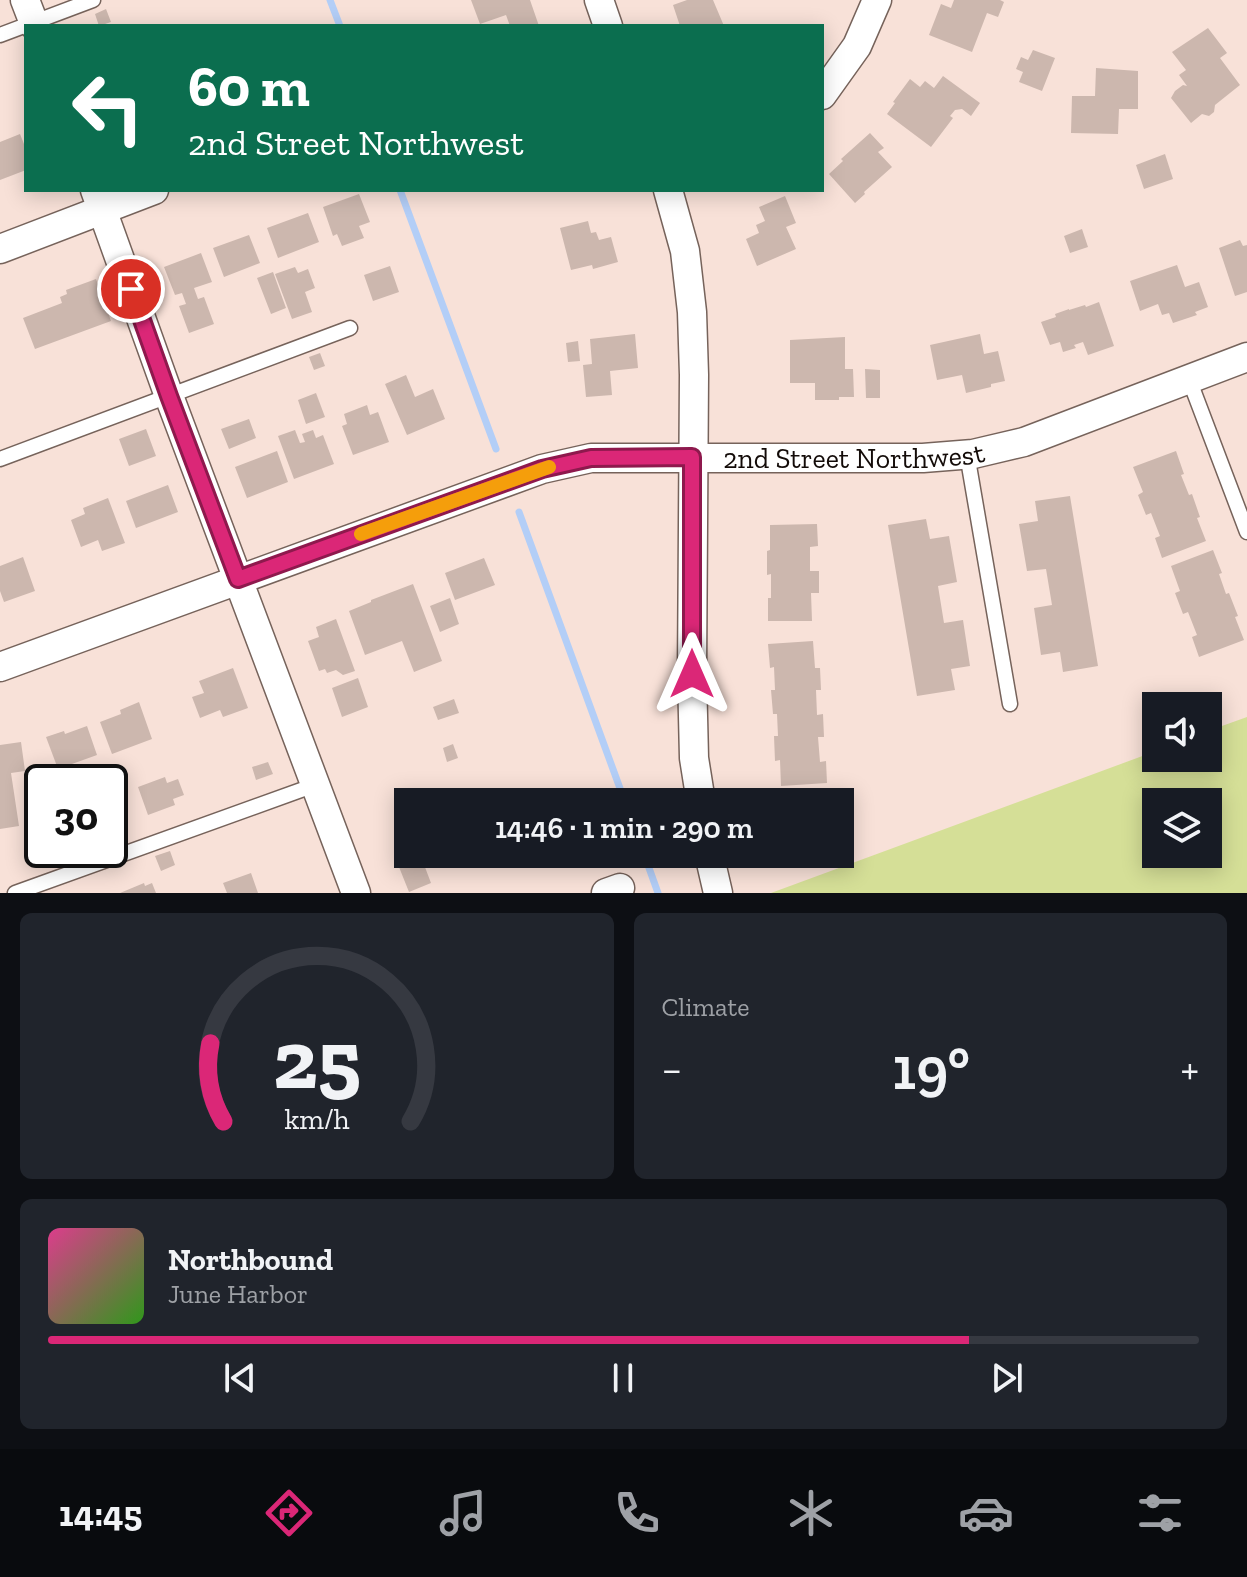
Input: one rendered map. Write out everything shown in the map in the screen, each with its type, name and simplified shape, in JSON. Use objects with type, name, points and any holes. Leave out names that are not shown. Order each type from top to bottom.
[{"type":"street","points":[[599,0],[607,24]]},
{"type":"street","points":[[824,92],[857,46],[877,0]]},
{"type":"street","points":[[0,249],[99,200],[143,192]]},
{"type":"street","points":[[669,192],[685,251],[692,312],[692,674],[694,758],[699,788]]},
{"type":"street","points":[[99,200],[169,396],[356,893]]},
{"type":"street","name":"2nd Street Northwest","points":[[0,667],[542,469],[591,458],[923,458],[967,454],[1024,442],[1247,357]]},
{"type":"street","points":[[712,868],[718,893]]},
{"type":"lane","points":[[0,35],[31,16],[93,0]]},
{"type":"lane","points":[[0,459],[350,328]]},
{"type":"lane","points":[[1189,379],[1247,532]]},
{"type":"lane","points":[[967,454],[1010,704]]},
{"type":"lane","points":[[15,893],[315,785]]},
{"type":"green space","points":[[1247,717],[1247,893],[771,893],[839,868],[854,868],[854,862],[1142,756],[1142,772],[1222,772],[1222,726]]},
{"type":"building","points":[[471,0],[530,0],[538,24],[509,24],[506,15],[480,24]]},
{"type":"building","points":[[687,0],[713,0],[723,24],[679,24],[673,5]]},
{"type":"building","points":[[954,0],[1004,2],[998,17],[987,13],[972,52],[929,35],[941,4],[951,8]]},
{"type":"building","points":[[106,9],[111,22],[98,24],[95,14]]},
{"type":"building","points":[[1208,28],[1227,53],[1220,58],[1240,85],[1215,105],[1214,112],[1209,116],[1202,114],[1191,123],[1171,98],[1183,85],[1187,86],[1179,75],[1186,70],[1172,52]]},
{"type":"building","points":[[1033,50],[1055,58],[1042,91],[1019,82],[1023,72],[1016,69],[1021,57],[1028,60]]},
{"type":"building","points":[[1096,68],[1138,71],[1138,109],[1119,109],[1118,134],[1071,133],[1072,96],[1095,96]]},
{"type":"building","points":[[943,76],[980,103],[971,116],[962,109],[955,110],[950,116],[953,118],[931,147],[887,114],[910,79],[920,87],[925,81],[934,88]]},
{"type":"building","points":[[870,133],[884,148],[878,152],[892,167],[855,203],[829,174]]},
{"type":"building","points":[[20,134],[24,144],[24,171],[0,180],[0,142]]},
{"type":"building","points":[[1165,154],[1173,179],[1144,189],[1136,165]]},
{"type":"building","points":[[359,194],[370,222],[359,226],[364,238],[342,246],[337,234],[333,236],[323,207]]},
{"type":"building","points":[[785,196],[796,223],[786,227],[796,249],[757,266],[746,239],[759,233],[756,225],[765,221],[759,207]]},
{"type":"building","points":[[308,213],[319,242],[278,258],[267,228]]},
{"type":"building","points":[[588,221],[591,233],[596,232],[599,240],[611,237],[618,262],[593,269],[592,265],[571,270],[560,228]]},
{"type":"building","points":[[1082,229],[1088,247],[1070,253],[1064,236]]},
{"type":"building","points":[[249,235],[260,263],[224,277],[213,248]]},
{"type":"building","points":[[1240,240],[1243,246],[1247,245],[1247,292],[1235,296],[1219,248]]},
{"type":"building","points":[[201,253],[212,282],[194,288],[198,299],[204,297],[214,324],[189,333],[179,306],[186,304],[182,293],[175,295],[164,267]]},
{"type":"building","points":[[1177,265],[1185,287],[1199,282],[1208,307],[1195,312],[1197,315],[1173,323],[1169,313],[1162,315],[1158,304],[1140,311],[1130,281]]},
{"type":"building","points":[[390,266],[399,292],[373,301],[364,275]]},
{"type":"building","points":[[295,267],[298,273],[308,269],[315,288],[305,292],[312,312],[292,319],[275,274]]},
{"type":"building","points":[[273,272],[286,308],[271,314],[257,278]]},
{"type":"building","points":[[96,279],[111,321],[35,349],[23,318],[62,303],[60,297],[67,294],[66,290]]},
{"type":"building","points":[[1099,302],[1114,346],[1088,355],[1083,342],[1063,352],[1060,342],[1050,345],[1041,322],[1069,309]]},
{"type":"building","points":[[635,334],[638,368],[610,371],[612,395],[586,397],[583,365],[592,364],[590,339]]},
{"type":"building","points":[[980,334],[984,354],[998,351],[1005,381],[966,393],[962,375],[937,380],[930,345]]},
{"type":"building","points":[[845,337],[845,369],[853,369],[854,397],[815,400],[815,383],[790,383],[790,340]]},
{"type":"building","points":[[578,341],[580,361],[568,362],[566,343]]},
{"type":"building","points":[[320,353],[325,366],[314,370],[309,357]]},
{"type":"building","points":[[865,369],[880,370],[880,398],[866,398]]},
{"type":"building","points":[[406,375],[415,397],[433,389],[445,419],[407,435],[385,384]]},
{"type":"building","points":[[316,393],[325,417],[306,424],[298,400]]},
{"type":"building","points":[[367,405],[370,415],[378,412],[389,442],[353,455],[342,426],[347,424],[344,414]]},
{"type":"building","points":[[249,419],[256,438],[229,449],[221,429]]},
{"type":"building","points":[[146,429],[156,456],[129,466],[119,439]]},
{"type":"building","points":[[295,430],[300,443],[305,442],[302,434],[313,430],[316,438],[323,435],[334,464],[294,479],[278,436]]},
{"type":"building","points":[[277,451],[288,482],[247,498],[235,467]]},
{"type":"building","points":[[1176,451],[1184,474],[1181,475],[1189,495],[1192,494],[1206,541],[1162,558],[1155,538],[1160,536],[1151,513],[1146,515],[1138,495],[1143,492],[1133,467]]},
{"type":"building","points":[[168,485],[178,512],[136,528],[126,501]]},
{"type":"building","points":[[1070,496],[1098,666],[1063,672],[1060,652],[1041,655],[1034,608],[1052,605],[1046,569],[1027,571],[1019,524],[1038,521],[1035,501]]},
{"type":"building","points":[[108,498],[125,543],[102,551],[98,540],[81,547],[71,520],[85,514],[83,508]]},
{"type":"building","points":[[926,519],[930,539],[949,536],[957,582],[938,586],[944,623],[963,620],[970,666],[951,669],[955,690],[917,696],[888,525]]},
{"type":"building","points":[[817,524],[818,546],[810,547],[810,571],[819,571],[819,593],[811,593],[812,621],[768,621],[768,598],[771,598],[771,574],[767,575],[770,525]]},
{"type":"building","points":[[1213,550],[1244,640],[1199,657],[1192,637],[1197,635],[1188,612],[1183,614],[1175,593],[1180,591],[1171,566]]},
{"type":"building","points":[[23,557],[35,591],[4,602],[0,591],[0,566]]},
{"type":"building","points":[[484,558],[495,585],[455,600],[445,573]]},
{"type":"building","points":[[413,584],[442,661],[414,672],[402,641],[365,655],[349,611]]},
{"type":"building","points":[[450,598],[459,624],[440,632],[430,606]]},
{"type":"building","points":[[336,619],[355,671],[343,675],[336,670],[327,673],[325,669],[319,671],[308,641],[319,637],[316,627]]},
{"type":"building","points":[[813,641],[815,668],[820,668],[821,690],[816,690],[817,715],[823,714],[824,737],[818,737],[820,762],[826,761],[827,783],[781,786],[780,760],[775,761],[774,736],[778,736],[771,690],[775,690],[774,667],[770,668],[768,644]]},
{"type":"building","points":[[233,668],[248,708],[223,717],[220,710],[200,718],[192,697],[204,693],[199,681]]},
{"type":"building","points":[[358,678],[368,707],[342,717],[332,688]]},
{"type":"building","points":[[454,699],[459,713],[438,720],[433,707]]},
{"type":"building","points":[[139,702],[152,739],[112,754],[100,722],[121,714],[120,710]]},
{"type":"building","points":[[87,726],[97,755],[72,764],[56,764],[46,737],[64,731],[65,734]]},
{"type":"building","points":[[21,742],[24,764],[24,771],[11,773],[19,826],[0,829],[0,745]]},
{"type":"building","points":[[453,744],[458,758],[447,762],[443,748]]},
{"type":"building","points":[[268,762],[273,774],[256,780],[252,767]]},
{"type":"building","points":[[165,777],[167,783],[178,779],[184,795],[173,799],[175,805],[148,815],[138,787]]},
{"type":"building","points":[[170,851],[175,865],[161,871],[155,856]]},
{"type":"building","points":[[399,868],[425,868],[431,883],[409,892]]},
{"type":"building","points":[[251,873],[258,893],[227,893],[223,883]]},
{"type":"building","points":[[144,883],[145,886],[152,883],[156,893],[120,893]]},
{"type":"waterway","points":[[330,0],[339,24]]},
{"type":"waterway","points":[[401,192],[496,449]]},
{"type":"waterway","points":[[519,512],[620,788]]},
{"type":"waterway","points":[[649,868],[658,893]]},
{"type":"slow traffic","points":[[361,534],[549,467]]},
{"type":"route","points":[[131,289],[238,579],[542,469],[591,458],[692,457],[692,674]]}]
